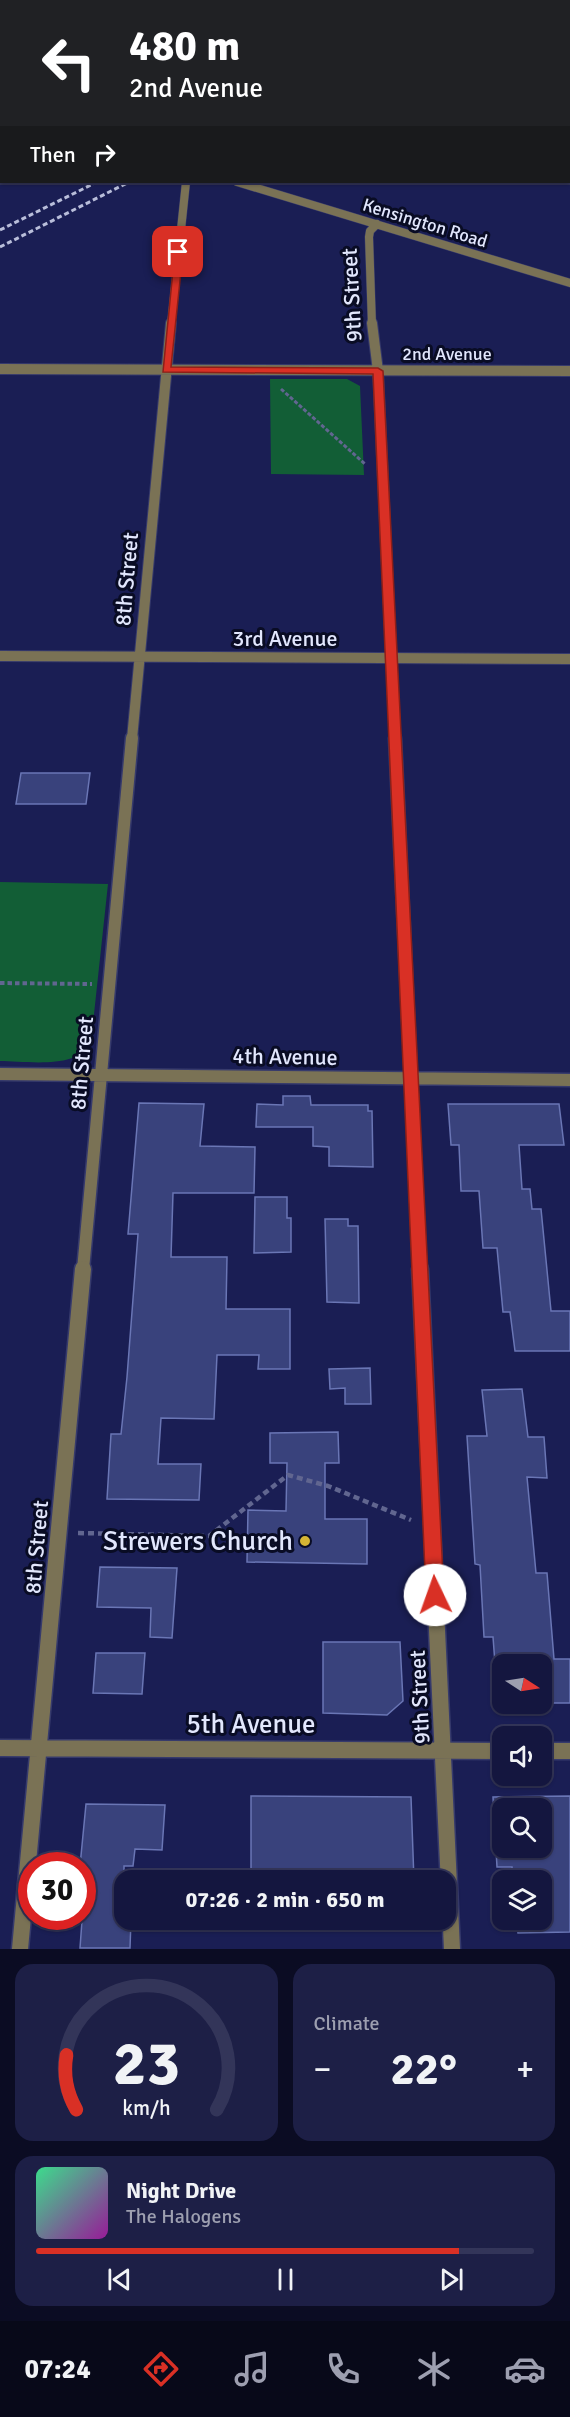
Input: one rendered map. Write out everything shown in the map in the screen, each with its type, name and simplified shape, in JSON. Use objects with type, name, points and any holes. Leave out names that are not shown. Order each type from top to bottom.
[{"type":"street","name":"8th Street","points":[[20,1949],[166,369],[186,183]]},
{"type":"street","name":"Kensington Road","points":[[240,183],[568,280]]},
{"type":"street","name":"9th Street","points":[[377,224],[370,231],[369,237],[372,322],[378,371],[452,1949]]},
{"type":"street","name":"2nd Avenue","points":[[0,369],[570,371]]},
{"type":"street","name":"3rd Avenue","points":[[0,656],[570,659]]},
{"type":"street","name":"4th Avenue","points":[[0,1074],[570,1080]]},
{"type":"street","name":"5th Avenue","points":[[0,1748],[492,1751]]},
{"type":"street","points":[[552,1751],[570,1751]]},
{"type":"path","points":[[260,370],[383,480]]},
{"type":"path","points":[[0,983],[110,984]]},
{"type":"path","points":[[59,1532],[209,1536],[288,1475],[328,1486],[432,1528]]},
{"type":"green space","points":[[270,379],[347,379],[360,386],[364,475],[271,474]]},
{"type":"green space","points":[[0,882],[108,884],[91,1042],[85,1051],[76,1057],[51,1062],[0,1061]]},
{"type":"building","points":[[21,773],[90,773],[86,804],[16,804]]},
{"type":"building","points":[[283,1096],[310,1096],[311,1105],[368,1105],[368,1111],[372,1111],[373,1167],[329,1166],[329,1147],[313,1146],[313,1127],[256,1127],[257,1104],[283,1105]]},
{"type":"building","points":[[139,1103],[204,1104],[200,1146],[255,1147],[254,1193],[173,1193],[171,1257],[227,1257],[226,1309],[290,1309],[290,1369],[258,1369],[259,1355],[217,1355],[214,1419],[161,1418],[158,1464],[201,1464],[199,1500],[107,1499],[111,1434],[121,1434],[127,1377],[138,1234],[128,1234]]},
{"type":"building","points":[[448,1104],[559,1104],[564,1145],[519,1145],[522,1189],[530,1189],[532,1209],[541,1209],[551,1311],[570,1311],[570,1351],[515,1351],[510,1312],[503,1312],[497,1248],[483,1248],[479,1191],[461,1191],[459,1145],[451,1145]]},
{"type":"building","points":[[255,1197],[287,1197],[287,1218],[291,1218],[291,1252],[254,1253]]},
{"type":"building","points":[[325,1219],[348,1219],[348,1226],[358,1226],[359,1303],[327,1302]]},
{"type":"building","points":[[370,1368],[371,1404],[345,1404],[345,1388],[330,1389],[329,1369]]},
{"type":"building","points":[[522,1389],[528,1437],[544,1437],[547,1478],[527,1477],[536,1573],[547,1573],[554,1659],[570,1659],[570,1703],[552,1703],[552,1654],[494,1654],[493,1637],[484,1637],[480,1565],[475,1564],[467,1436],[487,1436],[482,1390]]},
{"type":"building","points":[[338,1432],[339,1463],[325,1463],[325,1519],[367,1519],[367,1564],[247,1562],[248,1510],[286,1511],[287,1463],[270,1463],[270,1433]]},
{"type":"building","points":[[100,1567],[177,1568],[172,1638],[150,1637],[151,1608],[97,1607]]},
{"type":"building","points":[[323,1642],[400,1642],[403,1701],[387,1715],[323,1713]]},
{"type":"building","points":[[96,1653],[145,1653],[142,1694],[93,1693]]},
{"type":"building","points":[[251,1796],[411,1797],[414,1870],[251,1870]]},
{"type":"building","points":[[570,1796],[570,1932],[518,1933],[518,1930],[552,1930],[552,1870],[512,1870],[512,1867],[497,1867],[496,1858],[552,1858],[552,1798],[493,1798]]},
{"type":"building","points":[[86,1804],[165,1805],[162,1850],[135,1849],[133,1866],[124,1866],[124,1870],[114,1870],[114,1930],[131,1930],[130,1948],[80,1948],[81,1930],[96,1930],[96,1852],[81,1852]]},
{"type":"railway","points":[[0,230],[95,183]]},
{"type":"railway","points":[[0,247],[127,183]]},
{"type":"place","name":"Strewers Church","points":[[305,1541]]},
{"type":"route","points":[[178,252],[166,369],[378,371],[435,1595]]}]
